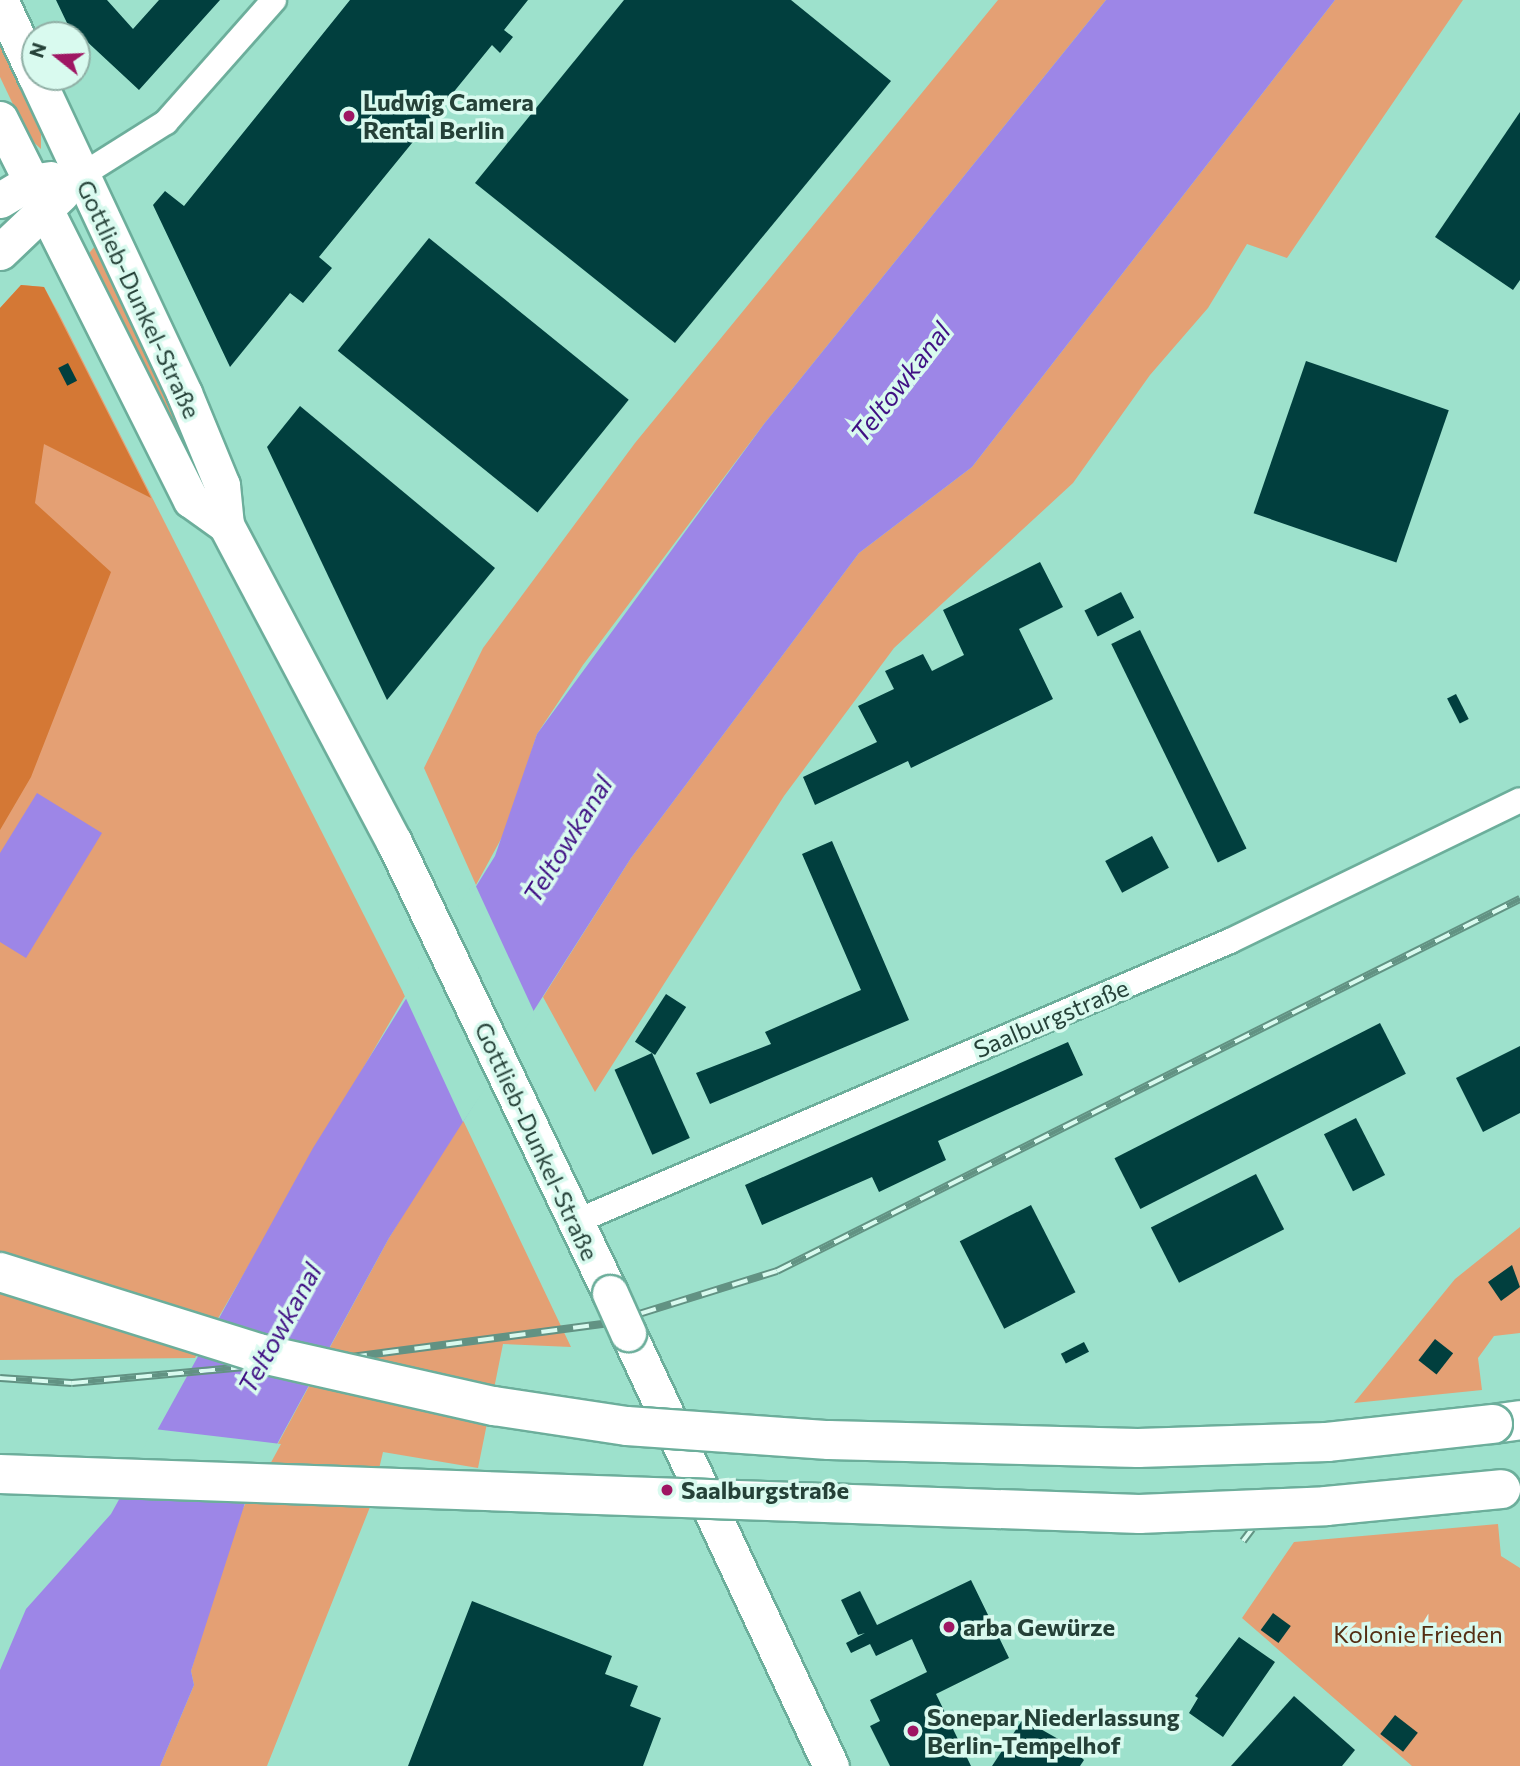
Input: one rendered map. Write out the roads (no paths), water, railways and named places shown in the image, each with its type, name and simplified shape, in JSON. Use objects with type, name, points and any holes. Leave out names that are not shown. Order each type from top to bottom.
[{"type":"highway","points":[[0,1272],[258,1353],[494,1406],[627,1426],[829,1440],[1138,1448],[1328,1442],[1507,1422]]},
{"type":"highway","points":[[0,1474],[1139,1514],[1326,1506],[1510,1488]]},
{"type":"street","name":"Gottlieb-Dunkel-Straße","points":[[0,0],[21,44]]},
{"type":"street","points":[[0,200],[37,195],[82,175],[166,122],[274,0]]},
{"type":"street","name":"Gottlieb-Dunkel-Straße","points":[[43,91],[218,474],[226,525],[394,842],[610,1293],[831,1766]]},
{"type":"street","name":"Gottlieb-Dunkel-Straße","points":[[0,119],[191,500],[226,525]]},
{"type":"street","points":[[0,252],[37,195]]},
{"type":"street","name":"Saalburgstraße","points":[[575,1222],[1230,941],[1520,800]]},
{"type":"water","name":"Teltowkanal","points":[[1106,0],[1335,0],[972,467],[859,553],[631,858],[389,1238],[245,1503],[191,1671],[194,1685],[160,1766],[0,1766],[0,1670],[26,1609],[111,1514],[313,1148],[495,856],[537,734],[764,424]]},
{"type":"water","points":[[37,793],[102,833],[26,958],[0,942],[0,853]]},
{"type":"railway","points":[[0,1378],[72,1383],[351,1357],[610,1323],[777,1271],[1520,899]]},
{"type":"railway","points":[[1243,1541],[1252,1529]]},
{"type":"place","name":"Ludwig Camera Rental Berlin","points":[[349,116]]},
{"type":"place","name":"Saalburgstraße","points":[[667,1490]]},
{"type":"place","name":"arba Gewürze","points":[[949,1627]]},
{"type":"place","name":"Sonepar Niederlassung Berlin-Tempelhof","points":[[913,1731]]},
{"type":"park label","name":"Kolonie Frieden","points":[[1418,1634]]}]
